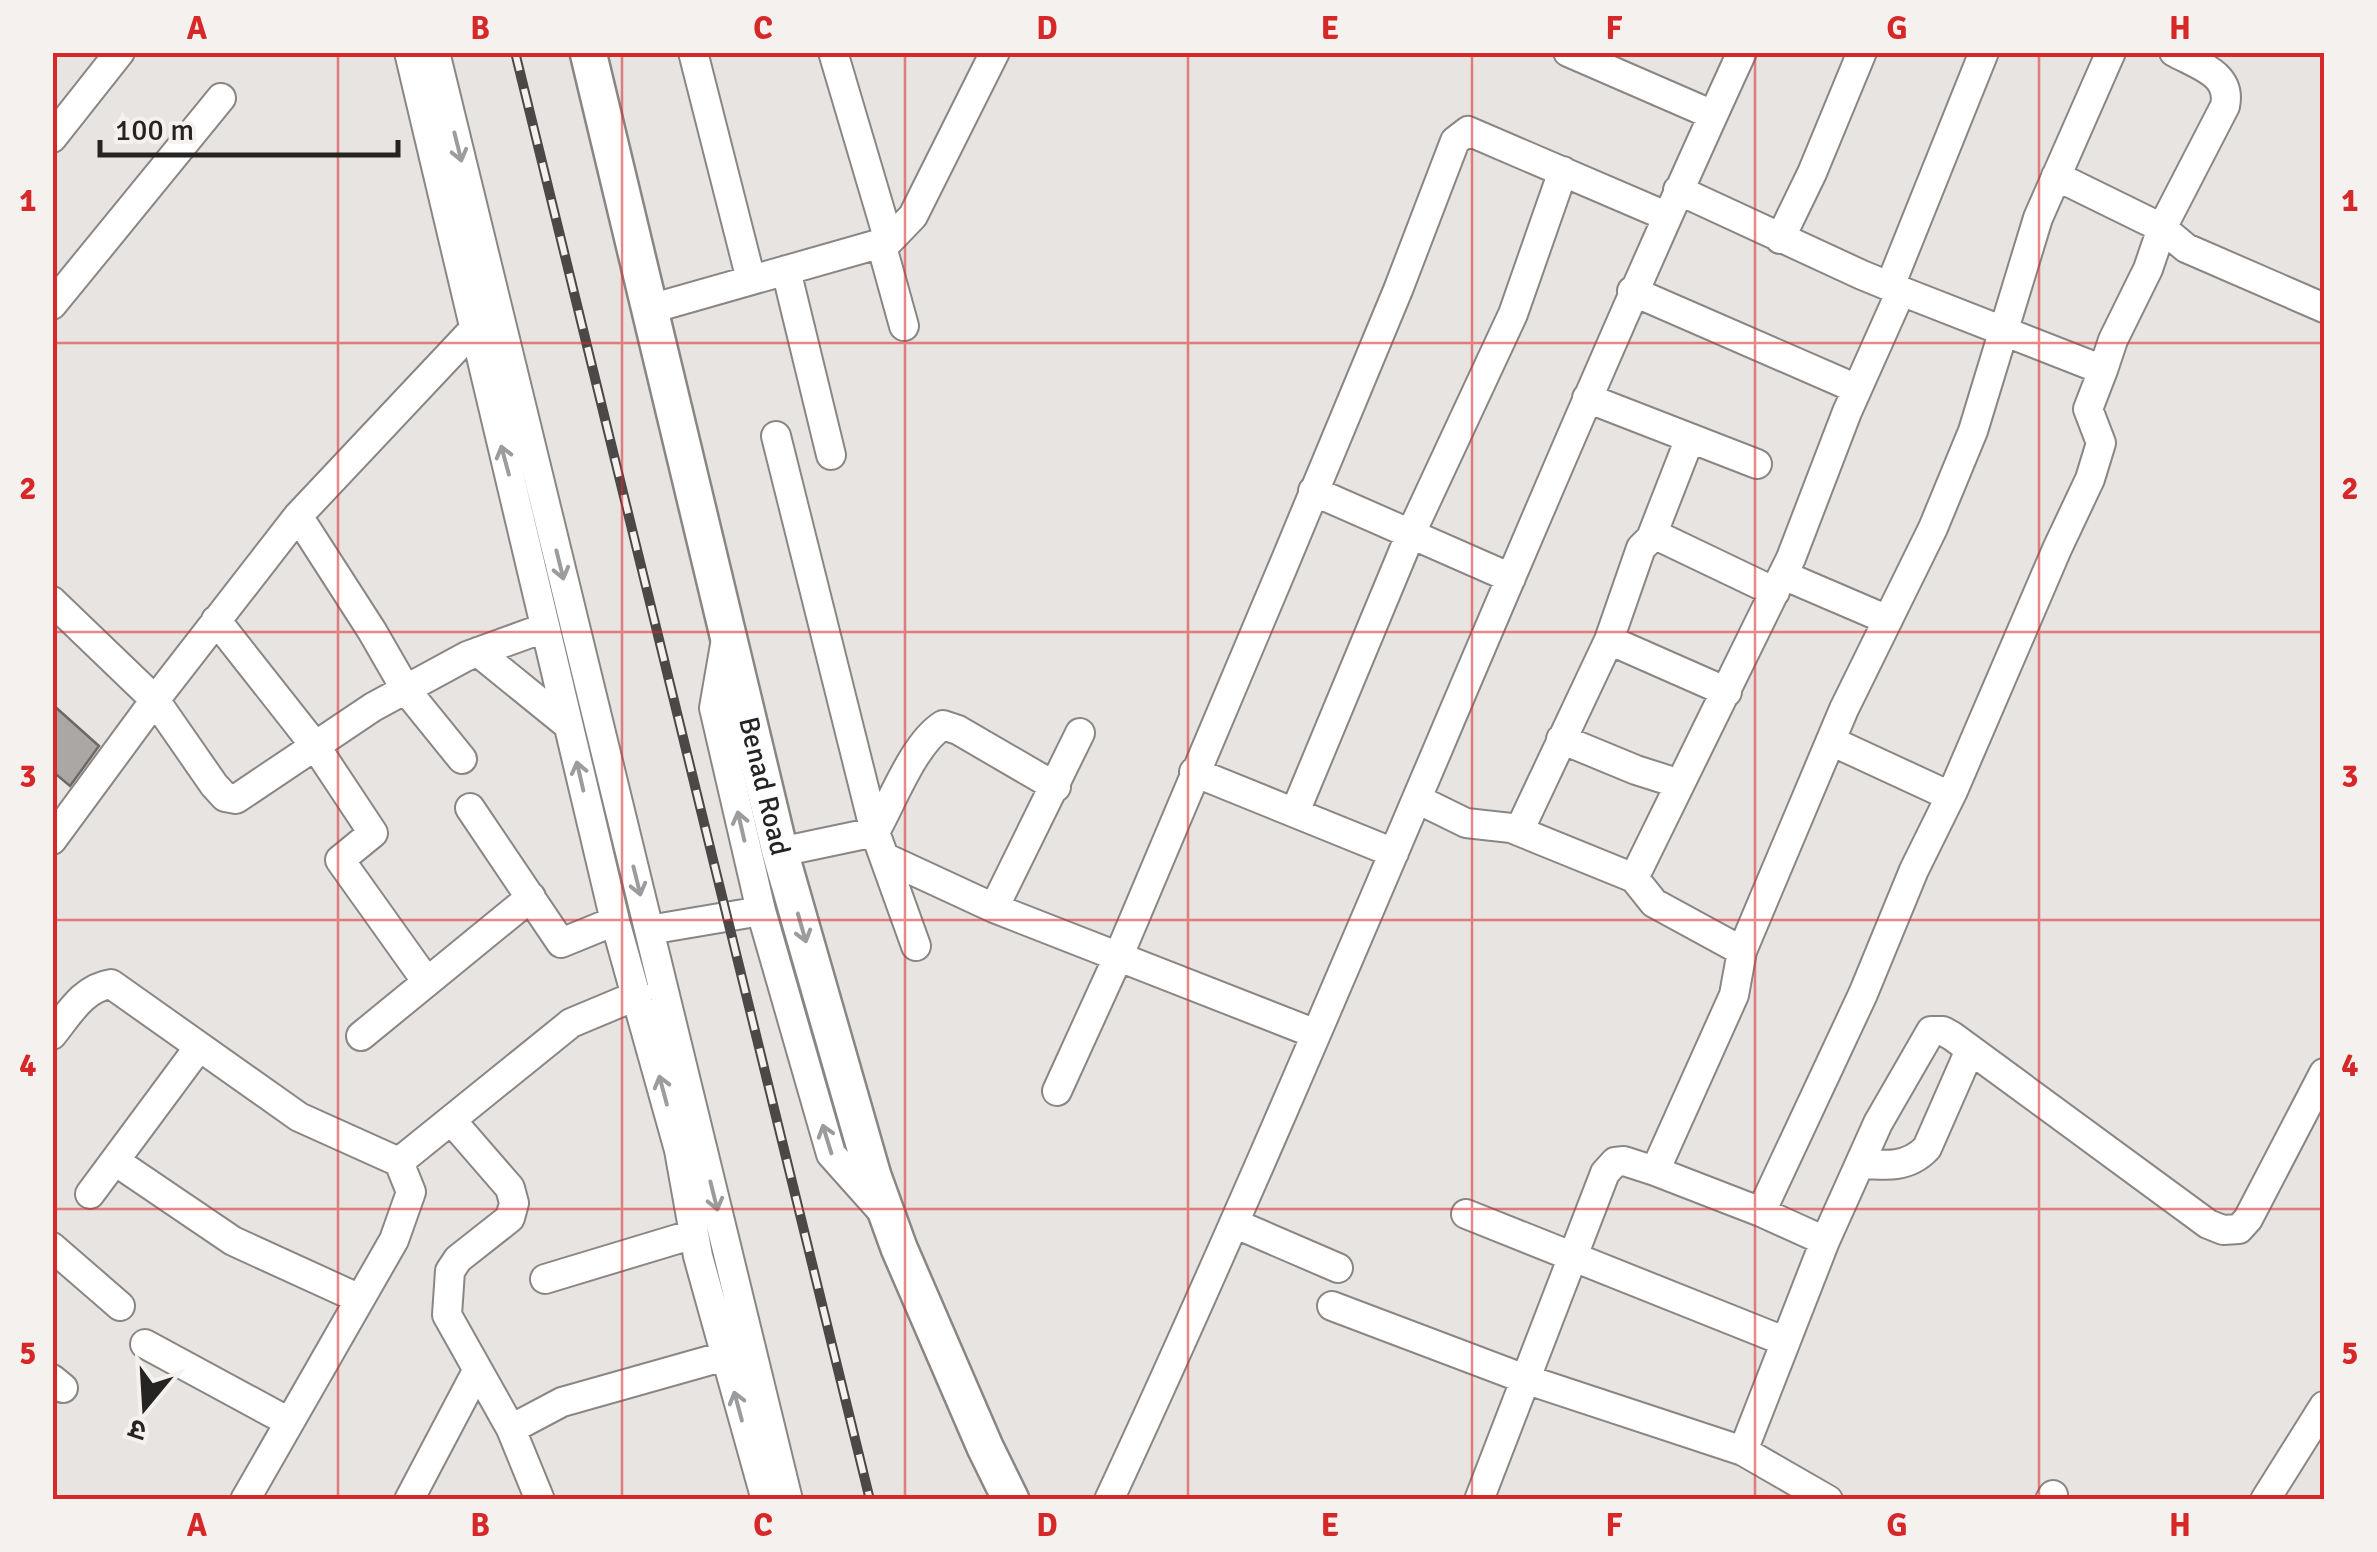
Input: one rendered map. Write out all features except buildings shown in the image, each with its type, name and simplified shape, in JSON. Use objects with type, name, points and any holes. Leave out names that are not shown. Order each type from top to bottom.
[{"type":"main road","name":"Benad Road","points":[[588,52],[780,852],[885,1215],[984,1447],[1011,1500]]},
{"type":"street","points":[[52,138],[120,52]]},
{"type":"street","points":[[409,52],[488,324],[650,930],[788,1500]]},
{"type":"street","points":[[435,52],[544,628],[615,922],[679,1150],[694,1234],[725,1356],[766,1500]]},
{"type":"street","points":[[693,52],[751,280]]},
{"type":"street","points":[[833,52],[904,326]]},
{"type":"street","points":[[840,82],[855,52]]},
{"type":"street","points":[[650,309],[885,242],[913,216],[995,52]]},
{"type":"street","points":[[1568,52],[1618,62],[1713,115]]},
{"type":"street","points":[[1109,1500],[1236,1224],[1632,291],[1742,52]]},
{"type":"street","points":[[1780,239],[1862,52]]},
{"type":"street","points":[[1634,878],[1779,583],[1858,389],[1984,52]]},
{"type":"street","points":[[1655,1171],[1734,994],[1742,951],[1972,431],[2038,218],[2111,52]]},
{"type":"street","points":[[1762,1212],[1863,994],[1914,870],[2090,479],[2101,443],[2088,408],[2162,228],[2225,106],[2228,93],[2220,77],[2174,52]]},
{"type":"street","points":[[52,305],[220,98]]},
{"type":"street","points":[[1057,1091],[1119,955],[1398,290],[1454,141],[1468,131],[1563,171],[1780,239],[2103,370]]},
{"type":"street","points":[[1295,812],[1411,533],[1513,314],[1563,171]]},
{"type":"street","points":[[2056,176],[2162,228],[2186,248],[2324,308]]},
{"type":"street","points":[[786,270],[831,455]]},
{"type":"street","points":[[1632,291],[1858,389]]},
{"type":"street","points":[[52,840],[298,516],[488,324]]},
{"type":"street","points":[[1587,398],[1757,464]]},
{"type":"street","points":[[776,436],[881,845],[916,946]]},
{"type":"street","points":[[1519,831],[1609,640],[1641,548],[1651,538],[1690,438]]},
{"type":"street","points":[[1313,491],[1511,578]]},
{"type":"street","points":[[298,516],[406,690],[462,760]]},
{"type":"street","points":[[1651,538],[1662,538],[1888,620]]},
{"type":"street","points":[[52,601],[155,700],[225,797],[244,797],[374,707],[406,690],[478,652],[544,628]]},
{"type":"street","points":[[216,620],[316,748],[373,833],[340,860],[427,982]]},
{"type":"street","points":[[727,630],[714,708],[761,911],[831,1154],[885,1215]]},
{"type":"street","points":[[1609,640],[1726,692]]},
{"type":"street","points":[[478,652],[568,725]]},
{"type":"street","points":[[881,845],[920,749],[932,732],[943,725],[1056,787]]},
{"type":"street","points":[[994,908],[1080,733]]},
{"type":"street","points":[[1562,739],[1680,784]]},
{"type":"street","points":[[1832,741],[1950,796]]},
{"type":"street","points":[[1194,772],[1394,854]]},
{"type":"street","points":[[1417,799],[1466,823],[1519,831],[1634,878],[1654,903],[1742,951]]},
{"type":"street","points":[[470,808],[561,943],[615,922]]},
{"type":"street","points":[[780,852],[881,845],[994,908],[1316,1034]]},
{"type":"street","points":[[362,1036],[531,898]]},
{"type":"street","points":[[650,930],[761,911]]},
{"type":"street","points":[[52,1034],[86,994],[96,986],[111,984],[299,1117],[399,1162],[411,1192],[394,1240],[244,1500]]},
{"type":"street","points":[[399,1162],[571,1023],[638,995]]},
{"type":"street","points":[[1743,1451],[1824,1241],[1878,1123],[1931,1031],[1943,1030],[2208,1224],[2223,1230],[2239,1229],[2256,1208],[2324,1073]]},
{"type":"street","points":[[90,1194],[199,1047]]},
{"type":"street","points":[[1860,1164],[1890,1166],[1918,1158],[1928,1148],[1970,1050]]},
{"type":"street","points":[[451,1120],[510,1188],[514,1203],[510,1218],[483,1236],[450,1271],[446,1315],[510,1428],[540,1500]]},
{"type":"street","points":[[115,1161],[233,1240],[360,1299]]},
{"type":"street","points":[[1479,1500],[1605,1172],[1614,1162],[1624,1161],[1655,1171],[1762,1212],[1824,1241]]},
{"type":"street","points":[[1466,1214],[1784,1340]]},
{"type":"street","points":[[1236,1224],[1338,1268]]},
{"type":"street","points":[[545,1278],[694,1234]]},
{"type":"street","points":[[52,1247],[120,1306]]},
{"type":"street","points":[[1332,1306],[1525,1379],[1743,1451],[1828,1500]]},
{"type":"street","points":[[145,1344],[289,1422]]},
{"type":"street","points":[[510,1428],[562,1402],[725,1356]]},
{"type":"street","points":[[409,1500],[477,1371]]},
{"type":"street","points":[[2265,1500],[2324,1406]]},
{"type":"railway","points":[[515,52],[870,1500]]}]
